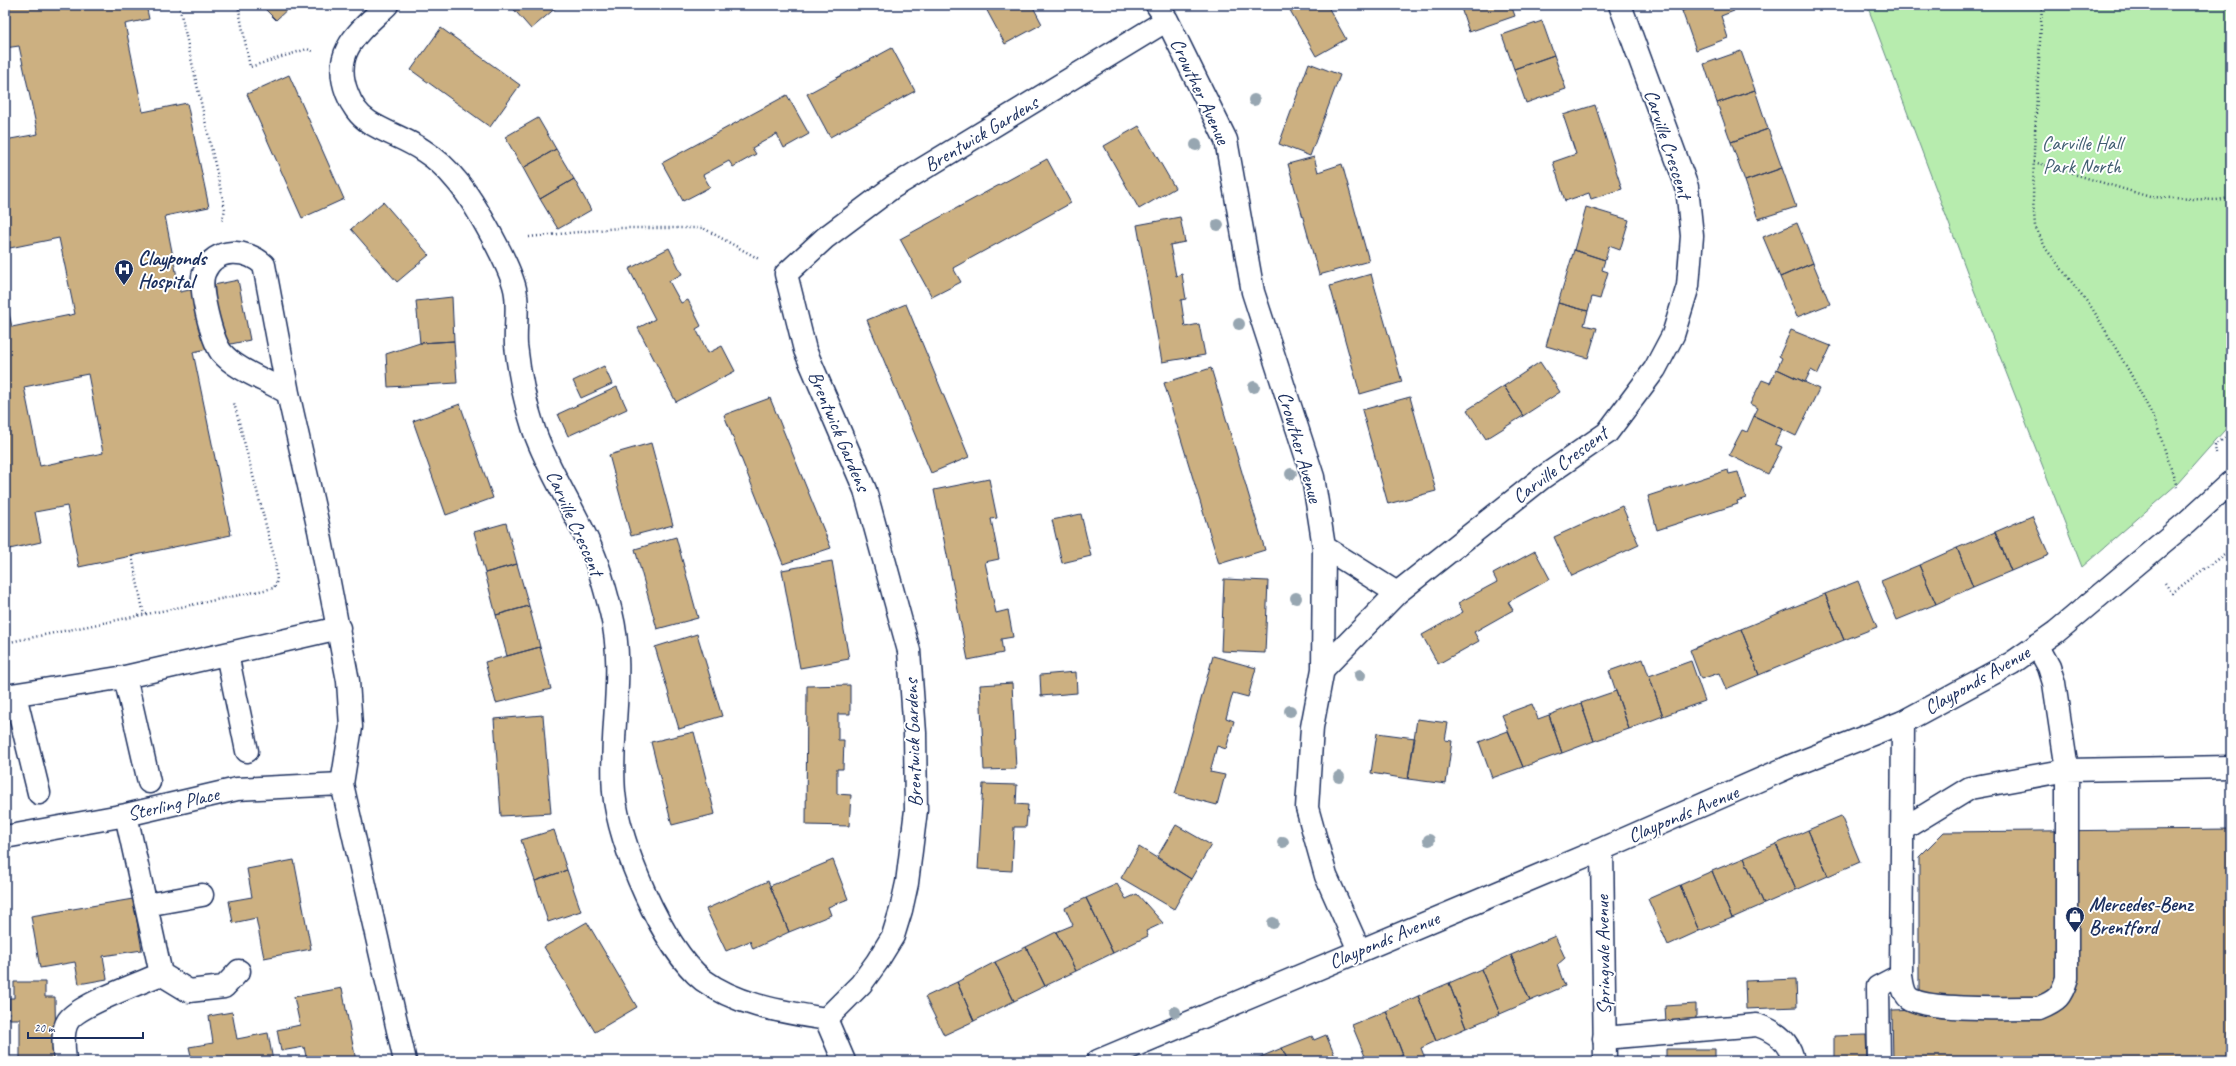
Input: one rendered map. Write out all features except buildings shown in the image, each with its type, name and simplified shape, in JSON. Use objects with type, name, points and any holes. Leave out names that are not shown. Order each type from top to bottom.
[{"type":"street","name":"Carville Crescent","points":[[387,5],[349,44],[342,61],[342,81],[351,103],[365,120],[423,151],[457,180],[495,240],[516,292],[516,343],[524,388],[535,430],[552,470],[593,554],[612,615],[618,669],[614,793],[622,836],[651,908],[672,944],[702,979],[733,996],[770,1010],[826,1019]]},
{"type":"street","name":"Carville Crescent","points":[[1323,669],[1397,593],[1542,478],[1608,433],[1655,369],[1673,335],[1688,286],[1692,236],[1687,187],[1620,5]]},
{"type":"street","name":"Brentwick Gardens","points":[[826,1019],[861,984],[893,936],[907,883],[916,810],[915,733],[910,651],[867,497],[805,350],[786,274],[824,238],[893,188],[1162,12]]},
{"type":"street","name":"Crowther Avenue","points":[[1162,12],[1226,140],[1253,292],[1313,477],[1324,547],[1323,669],[1312,727],[1307,808],[1326,876],[1359,950]]},
{"type":"street","points":[[288,393],[232,362],[221,351],[211,331],[203,293],[203,274],[211,262],[220,255],[241,252],[252,255],[264,265],[288,393],[319,530],[348,681],[351,727],[342,784],[405,1061]]},
{"type":"street","name":"Clayponds Avenue","points":[[1098,1061],[1602,849],[1791,766],[1902,722],[2012,663],[2056,632],[2228,488]]},
{"type":"street","points":[[1324,547],[1397,593]]},
{"type":"street","points":[[39,793],[10,695],[125,677],[338,628]]},
{"type":"street","points":[[1902,722],[1901,975],[1904,989],[1909,998],[1918,1002],[1950,1007],[2039,1008],[2062,995],[2067,978],[2067,770],[2054,683],[2049,667],[2037,645]]},
{"type":"street","points":[[227,654],[246,751]]},
{"type":"street","points":[[125,677],[150,782]]},
{"type":"street","points":[[1902,829],[1970,788],[2067,770],[2231,767]]},
{"type":"street","name":"Sterling Place","points":[[5,837],[126,815],[237,789],[342,784]]},
{"type":"street","points":[[126,815],[161,974],[189,991],[224,987],[239,971]]},
{"type":"street","name":"Springvale Avenue","points":[[1602,849],[1605,1061]]},
{"type":"street","points":[[146,905],[202,895]]},
{"type":"street","points":[[65,1061],[64,1033],[68,1021],[106,997],[161,974]]},
{"type":"street","points":[[1879,1061],[1878,987],[1901,975]]},
{"type":"street","points":[[826,1019],[844,1061]]},
{"type":"street","points":[[1604,1038],[1757,1025],[1773,1030],[1783,1039],[1792,1052],[1793,1061]]},
{"type":"path","points":[[179,5],[225,209],[222,228]]},
{"type":"path","points":[[238,5],[250,68],[307,49],[342,61]]},
{"type":"path","points":[[2042,5],[2033,200],[2038,232],[2046,249],[2092,308],[2155,420],[2187,522]]},
{"type":"path","points":[[2034,162],[2150,197],[2216,200],[2231,198]]},
{"type":"path","points":[[495,240],[618,228],[703,228],[786,274]]},
{"type":"path","points":[[5,643],[274,588],[277,580],[275,560],[235,404],[231,398]]},
{"type":"path","points":[[2216,453],[2215,446],[2231,432]]},
{"type":"path","points":[[2168,588],[2172,592],[2231,548]]},
{"type":"path","points":[[132,556],[144,615]]},
{"type":"green space","name":"Carville Hall Park North","points":[[1867,5],[2231,5],[2231,423],[2177,484],[2082,567],[1972,285]]},
{"type":"place","name":"Clayponds Hospital","points":[[124,286]]},
{"type":"place","name":"Mercedes-Benz Brentford","points":[[2075,933]]}]
